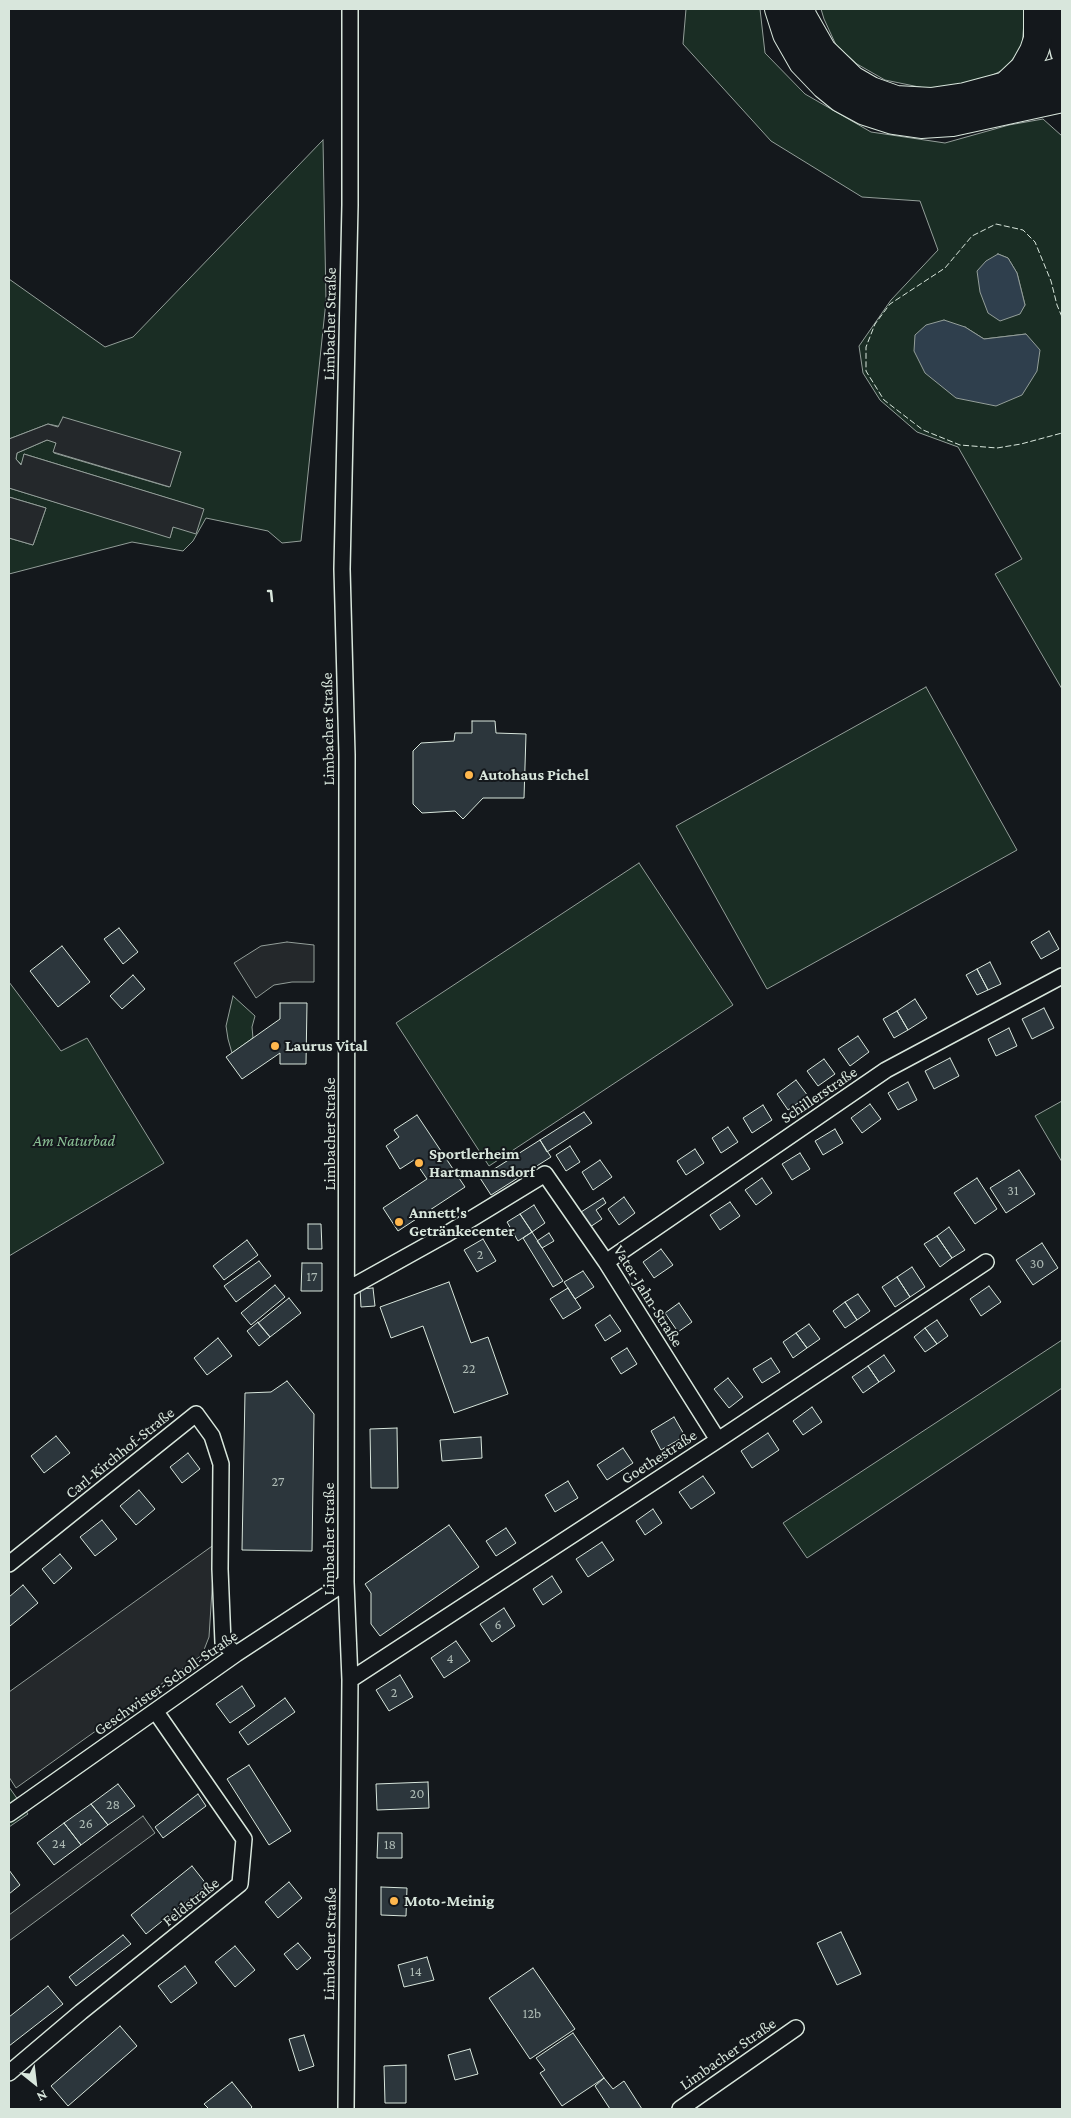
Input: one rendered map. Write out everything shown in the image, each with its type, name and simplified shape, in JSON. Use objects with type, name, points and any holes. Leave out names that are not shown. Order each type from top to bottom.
[{"type":"highway","points":[[779,9],[787,34],[803,62],[824,85],[841,98],[865,111],[893,120],[921,124],[952,122],[1062,98]]},
{"type":"highway","points":[[801,9],[802,16],[822,51],[852,80],[871,91],[896,100],[931,102],[965,97],[1062,71]]},
{"type":"highway","points":[[1007,85],[1024,69],[1034,51],[1038,39],[1038,9]]},
{"type":"main road","points":[[1051,9],[1062,54]]},
{"type":"street","name":"Limbacher Straße","points":[[346,2109],[350,1680],[346,1582],[348,1289],[347,755],[342,569],[350,205],[350,9]]},
{"type":"street","name":"Schillerstraße","points":[[606,1262],[886,1070],[1062,976]]},
{"type":"street","name":"Vater-Jahn-Straße","points":[[348,1289],[445,1235],[544,1174],[606,1262],[718,1440]]},
{"type":"street","name":"Goethestraße","points":[[350,1680],[718,1440],[986,1262]]},
{"type":"street","name":"Carl-Kirchhof-Straße","points":[[9,1564],[196,1414],[212,1436],[222,1464],[220,1569],[223,1642],[236,1654]]},
{"type":"street","name":"Geschwister-Scholl-Straße","points":[[9,1814],[236,1654],[346,1582]]},
{"type":"street","name":"Feldstraße","points":[[9,2073],[81,2012],[240,1884],[244,1839],[156,1712]]},
{"type":"street","name":"Limbacher Straße","points":[[680,2109],[796,2028]]},
{"type":"green space","points":[[686,9],[760,9],[765,53],[805,94],[871,132],[945,143],[1009,125],[1043,119],[1062,136],[1062,689],[995,574],[1022,559],[958,447],[917,432],[880,400],[863,373],[859,346],[891,300],[938,250],[920,201],[862,197],[771,141],[683,44]],"holes":[[[998,254],[1008,258],[1017,273],[1025,305],[1019,314]],[[965,327],[984,339],[1026,334],[957,398]]]},
{"type":"green space","points":[[821,9],[1025,9],[1022,47],[1005,69],[970,86],[924,88],[885,80],[857,64],[836,45]]},
{"type":"green space","points":[[323,140],[326,301],[301,541],[282,543],[268,531],[206,518],[193,541],[183,551],[132,542],[9,574],[9,538],[33,545],[46,508],[9,497],[9,488],[170,537],[173,527],[203,509],[24,454],[22,465],[16,459],[17,453],[47,440],[56,442],[54,453],[169,487],[181,452],[48,424],[9,439],[9,279],[105,347],[133,337]]},
{"type":"green space","points":[[926,687],[1017,850],[767,989],[676,826]]},
{"type":"green space","points":[[639,863],[733,1005],[489,1166],[396,1023]]},
{"type":"green space","name":"Am Naturbad","points":[[9,982],[61,1051],[87,1038],[164,1163],[9,1256]]},
{"type":"green space","points":[[233,996],[255,1016],[252,1027],[253,1038],[232,1053],[226,1026]]},
{"type":"green space","points":[[1062,1101],[1062,1162],[1035,1116]]},
{"type":"green space","points":[[1062,1340],[1062,1388],[807,1558],[783,1523]]},
{"type":"green space","points":[[9,1787],[28,1814],[9,1827]]},
{"type":"shaded area","points":[[63,417],[181,452],[170,487],[53,452],[56,443],[47,440],[17,453],[16,459],[21,465],[24,454],[204,509],[196,534],[173,527],[170,538],[9,488],[9,439],[48,424],[58,427]]},
{"type":"shaded area","points":[[9,497],[46,508],[33,545],[9,538]]},
{"type":"shaded area","points":[[287,942],[314,945],[314,982],[292,982],[274,985],[256,998],[234,963],[261,946]]},
{"type":"shaded area","points":[[215,1544],[209,1637],[202,1655],[16,1788],[9,1777],[9,1692]]},
{"type":"shaded area","points":[[143,1816],[155,1833],[9,1941],[9,1915]]},
{"type":"water","points":[[998,254],[1008,258],[1017,273],[1025,305],[1020,314],[1000,321],[988,313],[980,292],[977,271],[986,261]]},
{"type":"water","points":[[944,320],[965,327],[984,339],[1026,334],[1040,350],[1037,371],[1022,395],[996,406],[956,398],[925,373],[914,351],[915,335],[926,325]]},
{"type":"building","name":"Autohaus Pichel","points":[[472,721],[495,721],[496,733],[526,734],[524,798],[483,798],[463,819],[455,811],[422,813],[413,804],[413,751],[421,743],[454,741],[455,733],[472,733]]},
{"type":"building","points":[[119,928],[138,952],[123,964],[104,939]]},
{"type":"building","points":[[1049,931],[1059,949],[1041,959],[1031,942]]},
{"type":"building","points":[[62,946],[90,982],[58,1007],[30,971]]},
{"type":"building","points":[[990,962],[1001,984],[988,990],[977,969]]},
{"type":"building","points":[[977,969],[988,990],[977,995],[966,975]]},
{"type":"building","points":[[133,975],[145,989],[122,1009],[110,996]]},
{"type":"building","points":[[915,999],[927,1018],[908,1030],[897,1011]]},
{"type":"building","name":"Laurus Vital","points":[[280,1003],[307,1003],[306,1064],[280,1064],[280,1053],[242,1079],[226,1057],[280,1019]]},
{"type":"building","points":[[1044,1008],[1054,1028],[1032,1039],[1022,1019]]},
{"type":"building","points":[[897,1011],[908,1030],[894,1038],[883,1019]]},
{"type":"building","points":[[1009,1028],[1017,1046],[996,1056],[988,1039]]},
{"type":"building","points":[[858,1036],[869,1052],[850,1066],[838,1049]]},
{"type":"building","points":[[950,1058],[959,1076],[934,1089],[925,1071]]},
{"type":"building","points":[[824,1059],[835,1074],[818,1086],[807,1071]]},
{"type":"building","points":[[796,1080],[808,1096],[788,1110],[777,1094]]},
{"type":"building","points":[[908,1082],[917,1100],[898,1110],[888,1093]]},
{"type":"building","points":[[870,1104],[881,1119],[862,1133],[851,1118]]},
{"type":"building","points":[[763,1105],[772,1120],[752,1133],[743,1118]]},
{"type":"building","points":[[584,1112],[592,1123],[547,1152],[540,1140]]},
{"type":"building","points":[[417,1115],[465,1187],[398,1231],[383,1208],[427,1179],[414,1160],[400,1169],[386,1146],[399,1137],[394,1130]]},
{"type":"building","points":[[728,1127],[738,1142],[721,1153],[712,1138]]},
{"type":"building","points":[[835,1129],[843,1143],[823,1155],[815,1141]]},
{"type":"building","points":[[540,1140],[551,1157],[491,1195],[480,1178]]},
{"type":"building","points":[[570,1146],[580,1162],[566,1171],[556,1155]]},
{"type":"building","points":[[695,1149],[704,1163],[686,1175],[677,1161]]},
{"type":"building","points":[[800,1153],[810,1169],[792,1180],[782,1164]]},
{"type":"building","points":[[600,1160],[612,1177],[593,1190],[582,1172]]},
{"type":"building","points":[[1019,1170],[1035,1194],[1006,1213],[990,1188]]},
{"type":"building","points":[[762,1178],[772,1193],[756,1205],[745,1190]]},
{"type":"building","points":[[977,1178],[997,1209],[975,1224],[954,1193]]},
{"type":"building","points":[[624,1197],[635,1213],[619,1225],[608,1209]]},
{"type":"building","points":[[603,1198],[606,1203],[596,1210],[602,1219],[590,1227],[581,1212]]},
{"type":"building","points":[[730,1202],[740,1216],[720,1230],[710,1215]]},
{"type":"building","points":[[534,1205],[545,1223],[532,1232],[520,1214]]},
{"type":"building","points":[[520,1214],[532,1232],[518,1241],[507,1222]]},
{"type":"building","points":[[308,1224],[321,1224],[322,1249],[308,1249]]},
{"type":"building","points":[[949,1227],[965,1250],[952,1258],[937,1236]]},
{"type":"building","points":[[532,1232],[563,1281],[553,1287],[523,1238]]},
{"type":"building","points":[[549,1233],[554,1241],[542,1248],[537,1241]]},
{"type":"building","points":[[937,1236],[952,1258],[940,1267],[924,1244]]},
{"type":"building","points":[[483,1239],[496,1261],[477,1272],[464,1250]]},
{"type":"building","points":[[247,1240],[258,1255],[224,1280],[213,1266]]},
{"type":"building","points":[[1042,1243],[1058,1268],[1033,1285],[1016,1260]]},
{"type":"building","points":[[661,1249],[673,1265],[654,1278],[643,1262]]},
{"type":"building","points":[[259,1261],[271,1276],[236,1302],[224,1286]]},
{"type":"building","points":[[302,1263],[322,1263],[322,1291],[301,1291]]},
{"type":"building","points":[[912,1267],[925,1287],[910,1297],[897,1277]]},
{"type":"building","points":[[583,1271],[594,1287],[575,1299],[564,1282]]},
{"type":"building","points":[[897,1277],[910,1297],[895,1307],[882,1287]]},
{"type":"building","points":[[449,1282],[471,1343],[488,1337],[508,1394],[454,1413],[423,1326],[391,1338],[380,1307]]},
{"type":"building","points":[[275,1285],[285,1297],[251,1325],[241,1313]]},
{"type":"building","points":[[989,1286],[1001,1302],[981,1316],[970,1299]]},
{"type":"building","points":[[373,1288],[375,1306],[361,1307],[360,1289]]},
{"type":"building","points":[[568,1288],[581,1308],[563,1319],[550,1299]]},
{"type":"building","points":[[858,1294],[870,1311],[857,1320],[845,1302]]},
{"type":"building","points":[[289,1298],[301,1313],[270,1337],[258,1323]]},
{"type":"building","points":[[845,1302],[857,1320],[845,1328],[833,1311]]},
{"type":"building","points":[[679,1303],[692,1322],[678,1332],[665,1313]]},
{"type":"building","points":[[610,1315],[621,1331],[605,1341],[595,1325]]},
{"type":"building","points":[[937,1320],[948,1336],[937,1344],[925,1328]]},
{"type":"building","points":[[258,1322],[270,1337],[259,1346],[247,1331]]},
{"type":"building","points":[[809,1324],[820,1339],[807,1348],[796,1333]]},
{"type":"building","points":[[925,1328],[937,1344],[925,1352],[914,1337]]},
{"type":"building","points":[[796,1333],[807,1348],[793,1358],[783,1342]]},
{"type":"building","points":[[218,1338],[232,1356],[207,1375],[194,1358]]},
{"type":"building","points":[[627,1348],[637,1364],[621,1374],[611,1358]]},
{"type":"building","points":[[884,1355],[895,1371],[879,1382],[868,1366]]},
{"type":"building","points":[[771,1358],[780,1372],[762,1383],[753,1369]]},
{"type":"building","points":[[868,1366],[879,1382],[863,1393],[852,1377]]},
{"type":"building","points":[[728,1378],[743,1397],[729,1408],[714,1389]]},
{"type":"building","points":[[287,1381],[314,1414],[312,1551],[242,1550],[245,1393],[271,1392]]},
{"type":"building","points":[[812,1407],[822,1422],[803,1435],[793,1421]]},
{"type":"building","points":[[674,1417],[685,1436],[661,1450],[651,1431]]},
{"type":"building","points":[[397,1428],[398,1488],[371,1488],[370,1429]]},
{"type":"building","points":[[768,1433],[779,1450],[752,1468],[741,1451]]},
{"type":"building","points":[[56,1436],[70,1453],[44,1473],[31,1456]]},
{"type":"building","points":[[481,1437],[482,1458],[442,1461],[440,1440]]},
{"type":"building","points":[[623,1448],[633,1463],[607,1480],[597,1465]]},
{"type":"building","points":[[188,1453],[200,1469],[182,1483],[170,1467]]},
{"type":"building","points":[[703,1476],[715,1493],[691,1509],[679,1492]]},
{"type":"building","points":[[568,1481],[578,1498],[555,1512],[545,1495]]},
{"type":"building","points":[[139,1490],[155,1509],[136,1525],[120,1506]]},
{"type":"building","points":[[653,1509],[662,1523],[645,1535],[636,1521]]},
{"type":"building","points":[[102,1520],[117,1539],[95,1556],[80,1537]]},
{"type":"building","points":[[449,1525],[479,1567],[380,1636],[371,1624],[371,1593],[365,1584]]},
{"type":"building","points":[[506,1528],[516,1543],[496,1556],[486,1541]]},
{"type":"building","points":[[602,1542],[614,1560],[588,1577],[576,1559]]},
{"type":"building","points":[[60,1554],[72,1568],[54,1584],[42,1569]]},
{"type":"building","points":[[552,1576],[562,1592],[543,1605],[533,1589]]},
{"type":"building","points":[[23,1585],[38,1603],[10,1626],[9,1597]]},
{"type":"building","points":[[504,1608],[515,1626],[492,1642],[480,1624]]},
{"type":"building","points":[[456,1641],[470,1661],[444,1678],[431,1658]]},
{"type":"building","points":[[400,1675],[413,1697],[389,1711],[376,1690]]},
{"type":"building","points":[[242,1686],[255,1706],[230,1723],[216,1704]]},
{"type":"building","points":[[285,1698],[295,1712],[248,1745],[239,1732]]},
{"type":"building","points":[[249,1765],[291,1831],[269,1845],[227,1779]]},
{"type":"building","points":[[428,1782],[429,1808],[377,1810],[376,1784]]},
{"type":"building","points":[[118,1784],[135,1806],[108,1825],[91,1804]]},
{"type":"building","points":[[198,1794],[206,1806],[163,1838],[155,1827]]},
{"type":"building","points":[[91,1804],[108,1825],[81,1845],[64,1823]]},
{"type":"building","points":[[64,1823],[81,1845],[54,1865],[37,1843]]},
{"type":"building","points":[[378,1833],[402,1833],[402,1858],[377,1858]]},
{"type":"building","points":[[192,1866],[207,1885],[146,1934],[131,1915]]},
{"type":"building","points":[[9,1870],[20,1885],[9,1894]]},
{"type":"building","points":[[289,1882],[302,1898],[278,1918],[265,1902]]},
{"type":"building","points":[[381,1887],[407,1888],[406,1916],[381,1915]]},
{"type":"building","points":[[841,1932],[861,1974],[837,1985],[817,1943]]},
{"type":"building","points":[[123,1935],[131,1944],[76,1986],[69,1977]]},
{"type":"building","points":[[298,1943],[311,1958],[297,1970],[284,1954]]},
{"type":"building","points":[[235,1946],[255,1970],[235,1987],[215,1962]]},
{"type":"building","points":[[427,1957],[434,1980],[404,1987],[398,1965]]},
{"type":"building","points":[[185,1966],[197,1983],[171,2003],[158,1986]]},
{"type":"building","points":[[533,1968],[575,2029],[530,2059],[489,1998]]},
{"type":"building","points":[[48,1986],[63,2004],[9,2046],[9,2017]]},
{"type":"building","points":[[120,2026],[137,2046],[68,2106],[51,2086]]},
{"type":"building","points":[[573,2033],[604,2078],[562,2106],[540,2073],[545,2070],[536,2058]]},
{"type":"building","points":[[304,2035],[314,2066],[299,2071],[289,2039]]},
{"type":"building","points":[[470,2049],[478,2074],[455,2080],[448,2055]]},
{"type":"building","points":[[406,2065],[406,2103],[385,2103],[384,2066]]},
{"type":"building","points":[[604,2078],[613,2089],[624,2081],[642,2109],[610,2109],[595,2086]]},
{"type":"building","points":[[232,2082],[252,2107],[250,2109],[209,2109],[204,2104]]},
{"type":"fence","points":[[1062,317],[1051,281],[1035,242],[1023,230],[996,224],[972,236],[945,268],[890,304],[875,324],[866,347],[866,371],[884,400],[923,430],[960,445],[997,448],[1062,433]]},
{"type":"wall","points":[[268,591],[271,591],[272,601]]},
{"type":"place","name":"Autohaus Pichel","points":[[469,775]]},
{"type":"place","name":"Laurus Vital","points":[[275,1046]]},
{"type":"place","name":"Sportlerheim Hartmannsdorf","points":[[419,1163]]},
{"type":"place","name":"Annett's Getränkecenter","points":[[399,1222]]},
{"type":"place","name":"Moto-Meinig","points":[[394,1901]]}]
